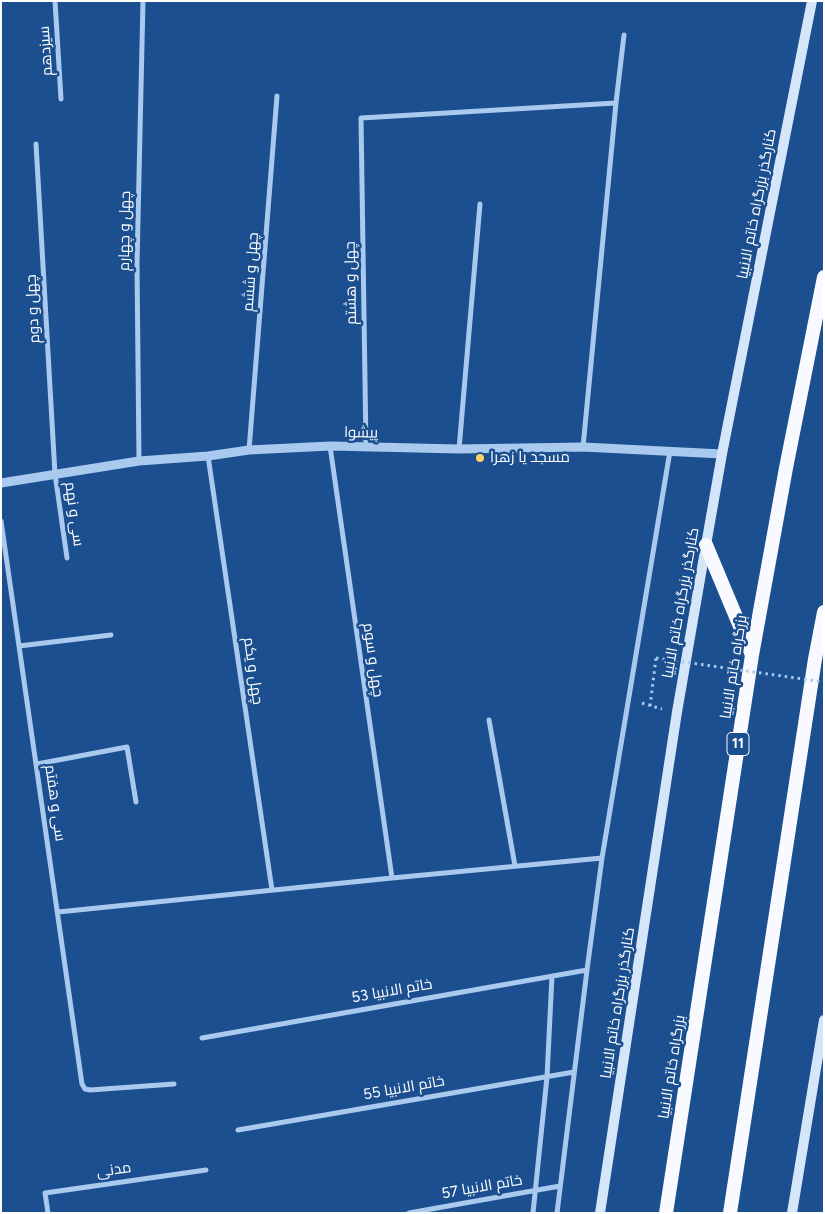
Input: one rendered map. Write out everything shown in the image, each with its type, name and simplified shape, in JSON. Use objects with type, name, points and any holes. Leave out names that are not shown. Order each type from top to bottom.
[{"type":"highway","name":"بزرگراه خاتم الانبیا","points":[[666,1213],[752,655],[786,468],[824,277]]},
{"type":"highway","points":[[706,545],[752,655]]},
{"type":"highway","points":[[730,1213],[815,659],[824,612]]},
{"type":"main road","name":"کنارگذر بزرگراه خاتم الانبیا","points":[[600,1213],[677,712],[706,545],[722,454],[812,1]]},
{"type":"main road","points":[[792,1213],[824,1020]]},
{"type":"street","name":"سیزدهم","points":[[55,1],[61,99]]},
{"type":"street","name":"چهل و چهارم","points":[[139,461],[136,264],[143,1]]},
{"type":"street","points":[[583,447],[624,35]]},
{"type":"street","name":"چهل و ششم","points":[[249,450],[277,96]]},
{"type":"street","name":"چهل و هشتم","points":[[366,447],[361,118],[616,103]]},
{"type":"street","name":"چهل و دوم","points":[[36,144],[55,474]]},
{"type":"street","points":[[459,449],[480,204]]},
{"type":"street","name":"پیشوا","points":[[1,483],[139,461],[208,456],[249,450],[330,446],[459,449],[583,447],[722,454]]},
{"type":"street","name":"چهل و سوم","points":[[330,446],[392,878]]},
{"type":"street","points":[[557,1213],[602,858],[670,451]]},
{"type":"street","name":"چهل و یکم","points":[[208,456],[272,890]]},
{"type":"street","name":"سی و نهم","points":[[55,474],[68,558]]},
{"type":"street","name":"سی و هفتم","points":[[1,521],[82,1084],[85,1089],[90,1090],[174,1084]]},
{"type":"street","points":[[19,646],[111,636]]},
{"type":"street","points":[[489,720],[515,866]]},
{"type":"street","points":[[37,764],[127,747],[136,802]]},
{"type":"street","points":[[58,912],[602,858]]},
{"type":"street","name":"خاتم الانبیا 53","points":[[202,1038],[587,970]]},
{"type":"street","points":[[533,1213],[546,1077],[552,976]]},
{"type":"street","name":"خاتم الانبیا 55","points":[[238,1130],[574,1072]]},
{"type":"street","name":"مدنی","points":[[48,1213],[45,1193],[206,1170]]},
{"type":"street","name":"خاتم الانبیا 57","points":[[409,1213],[560,1186]]},
{"type":"path","points":[[650,706],[656,658],[824,682]]},
{"type":"place","name":"مسجد یا زهرا","points":[[480,458]]}]
